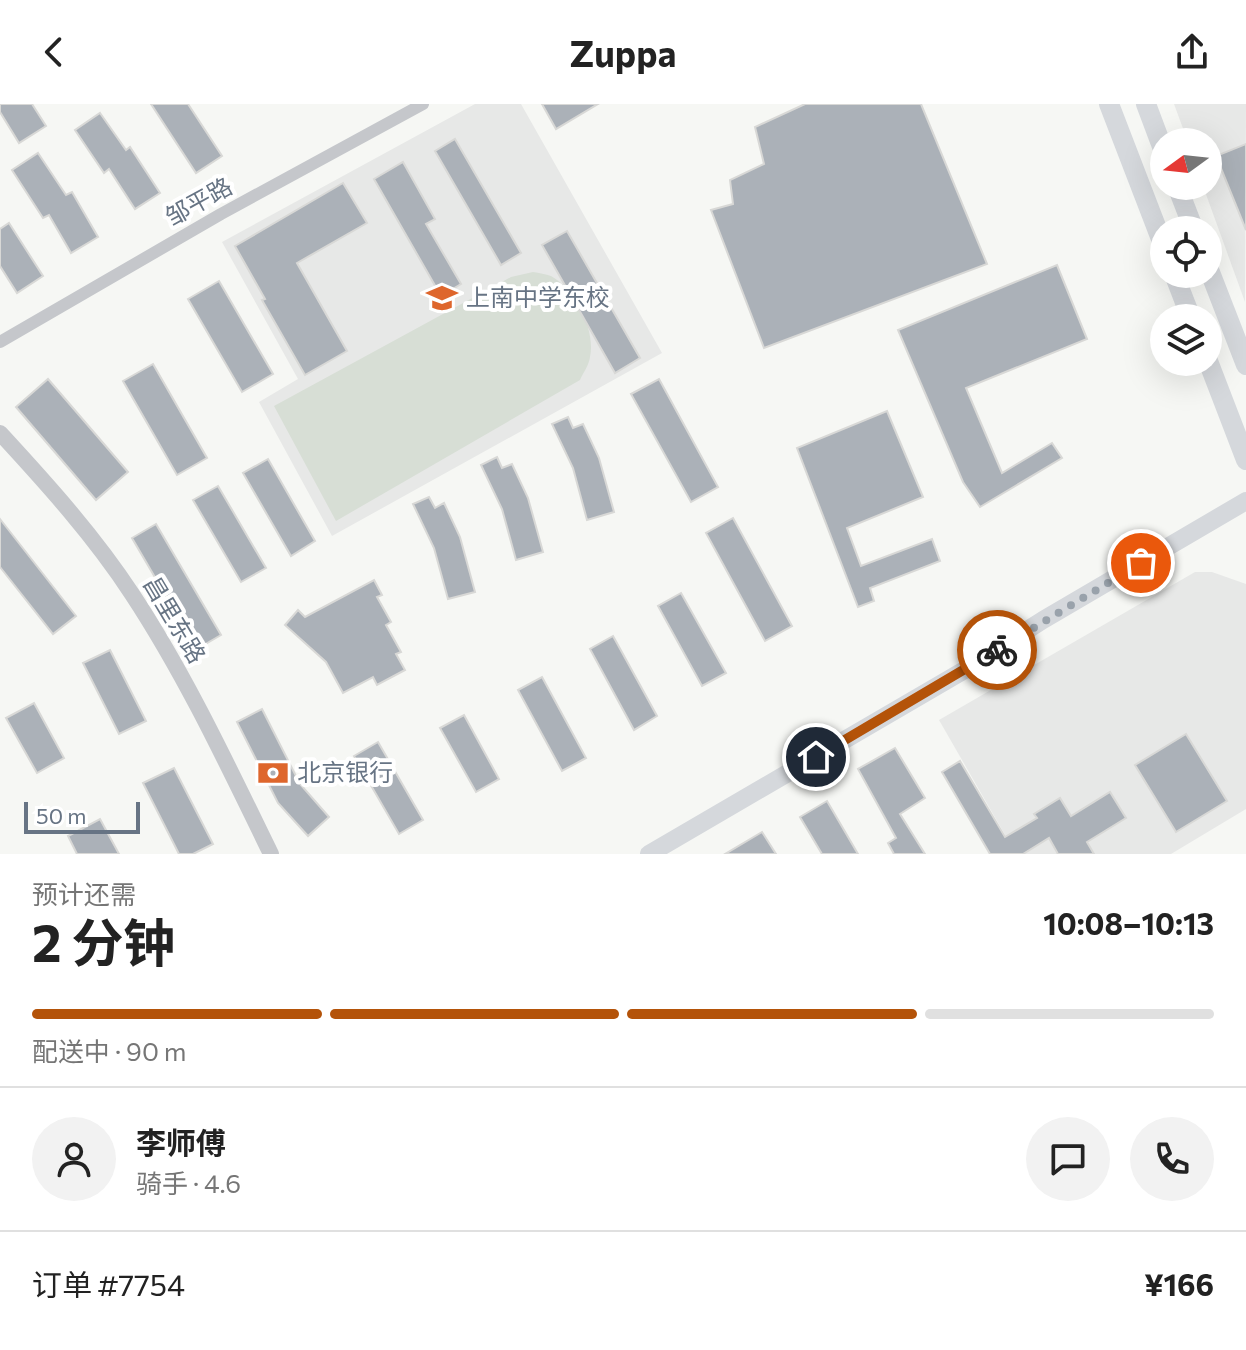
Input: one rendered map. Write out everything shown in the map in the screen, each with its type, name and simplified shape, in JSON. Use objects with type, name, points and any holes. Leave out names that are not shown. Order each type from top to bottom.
[{"type":"main road","points":[[1109,104],[1152,216]]},
{"type":"main road","points":[[1146,104],[1155,128]]},
{"type":"main road","points":[[1216,288],[1246,365]]},
{"type":"main road","points":[[1214,376],[1246,460]]},
{"type":"main road","points":[[649,854],[942,684],[1056,612],[1246,501]]},
{"type":"street","name":"邹平路","points":[[0,342],[221,214],[423,104]]},
{"type":"street","name":"昌里东路","points":[[0,433],[75,517],[133,596],[212,733],[271,854]]},
{"type":"shaded area","name":"上南中学东校","points":[[475,104],[521,104],[662,353],[332,536],[259,402],[298,379],[222,242]]},
{"type":"shaded area","points":[[1174,104],[1246,104],[1245,302],[1222,238],[1222,216],[1214,216],[1208,200],[1222,200],[1222,128],[1183,128]]},
{"type":"shaded area","points":[[533,272],[551,276],[560,282],[582,311],[591,346],[590,357],[580,380],[336,521],[274,406],[511,277]]},
{"type":"shaded area","points":[[1195,572],[1212,572],[1246,584],[1246,809],[1171,854],[1016,854],[939,720]]},
{"type":"building","points":[[0,104],[32,104],[46,126],[19,143],[0,112]]},
{"type":"building","points":[[151,104],[188,104],[222,156],[196,173]]},
{"type":"building","points":[[542,104],[598,104],[556,129]]},
{"type":"building","points":[[805,104],[921,104],[987,264],[764,348],[711,210],[733,204],[730,180],[764,164],[755,127]]},
{"type":"building","points":[[100,113],[126,150],[130,147],[160,193],[135,209],[109,169],[104,173],[75,130]]},
{"type":"building","points":[[455,139],[521,253],[501,265],[435,151]]},
{"type":"building","points":[[1246,144],[1246,230],[1222,171],[1222,154]]},
{"type":"building","points":[[38,153],[66,195],[72,192],[98,237],[71,253],[49,215],[43,218],[12,170]]},
{"type":"building","points":[[403,162],[435,219],[426,224],[461,284],[441,296],[374,179]]},
{"type":"building","points":[[343,183],[367,223],[297,263],[347,351],[305,375],[235,246]]},
{"type":"building","points":[[9,223],[43,276],[17,293],[0,266],[0,229]]},
{"type":"building","points":[[567,231],[640,358],[615,373],[542,245]]},
{"type":"building","points":[[1057,265],[1087,339],[966,388],[1002,473],[1052,443],[1062,458],[980,507],[963,482],[898,330]]},
{"type":"building","points":[[219,281],[273,374],[242,392],[188,299]]},
{"type":"building","points":[[153,364],[207,458],[177,475],[123,381]]},
{"type":"building","points":[[48,379],[128,472],[96,500],[16,407]]},
{"type":"building","points":[[659,379],[718,487],[691,502],[631,394]]},
{"type":"building","points":[[887,411],[923,497],[847,528],[861,566],[932,539],[940,561],[870,588],[874,601],[858,607],[797,448]]},
{"type":"building","points":[[568,417],[573,428],[583,424],[599,458],[614,512],[587,520],[573,468],[552,424]]},
{"type":"building","points":[[497,457],[502,468],[512,464],[528,498],[543,552],[516,560],[502,509],[481,465]]},
{"type":"building","points":[[268,459],[315,541],[291,556],[243,473]]},
{"type":"building","points":[[218,486],[266,568],[241,582],[193,500]]},
{"type":"building","points":[[429,497],[435,508],[444,503],[460,537],[475,592],[448,599],[434,548],[413,504]]},
{"type":"building","points":[[733,518],[792,626],[765,641],[706,533]]},
{"type":"building","points":[[0,519],[76,616],[53,634],[0,567]]},
{"type":"building","points":[[156,524],[221,635],[197,649],[132,538]]},
{"type":"building","points":[[374,580],[382,595],[377,597],[391,622],[386,625],[401,652],[396,654],[405,670],[377,685],[373,677],[343,693],[326,662],[285,625],[298,610],[305,617]]},
{"type":"building","points":[[681,593],[726,673],[702,686],[658,606]]},
{"type":"building","points":[[613,636],[657,716],[634,730],[590,649]]},
{"type":"building","points":[[110,650],[146,721],[119,734],[83,663]]},
{"type":"building","points":[[542,677],[586,758],[562,771],[518,690]]},
{"type":"building","points":[[34,703],[64,758],[37,773],[6,718]]},
{"type":"building","points":[[262,709],[300,784],[329,817],[308,836],[278,803],[237,722]]},
{"type":"building","points":[[464,715],[499,779],[476,792],[440,728]]},
{"type":"building","points":[[1186,734],[1227,801],[1176,832],[1135,765]]},
{"type":"building","points":[[378,742],[423,820],[399,834],[354,756]]},
{"type":"building","points":[[895,748],[925,798],[900,814],[925,854],[894,854],[888,843],[896,838],[858,769]]},
{"type":"building","points":[[960,761],[1005,837],[1037,818],[1034,814],[1060,798],[1071,816],[1110,792],[1126,818],[1087,842],[1094,854],[1058,854],[1049,838],[1023,854],[990,854],[942,772]]},
{"type":"building","points":[[174,768],[213,844],[193,854],[179,854],[143,783]]},
{"type":"building","points":[[827,801],[858,854],[822,854],[800,817]]},
{"type":"building","points":[[100,819],[119,854],[77,854],[68,836]]},
{"type":"building","points":[[762,832],[776,854],[725,854]]},
{"type":"way so far","points":[[997,650],[1141,563]]},
{"type":"place","name":"上南中学东校","points":[[442,298]]},
{"type":"place","name":"北京银行","points":[[273,773]]},
{"type":"route","points":[[816,757],[997,650]]}]
